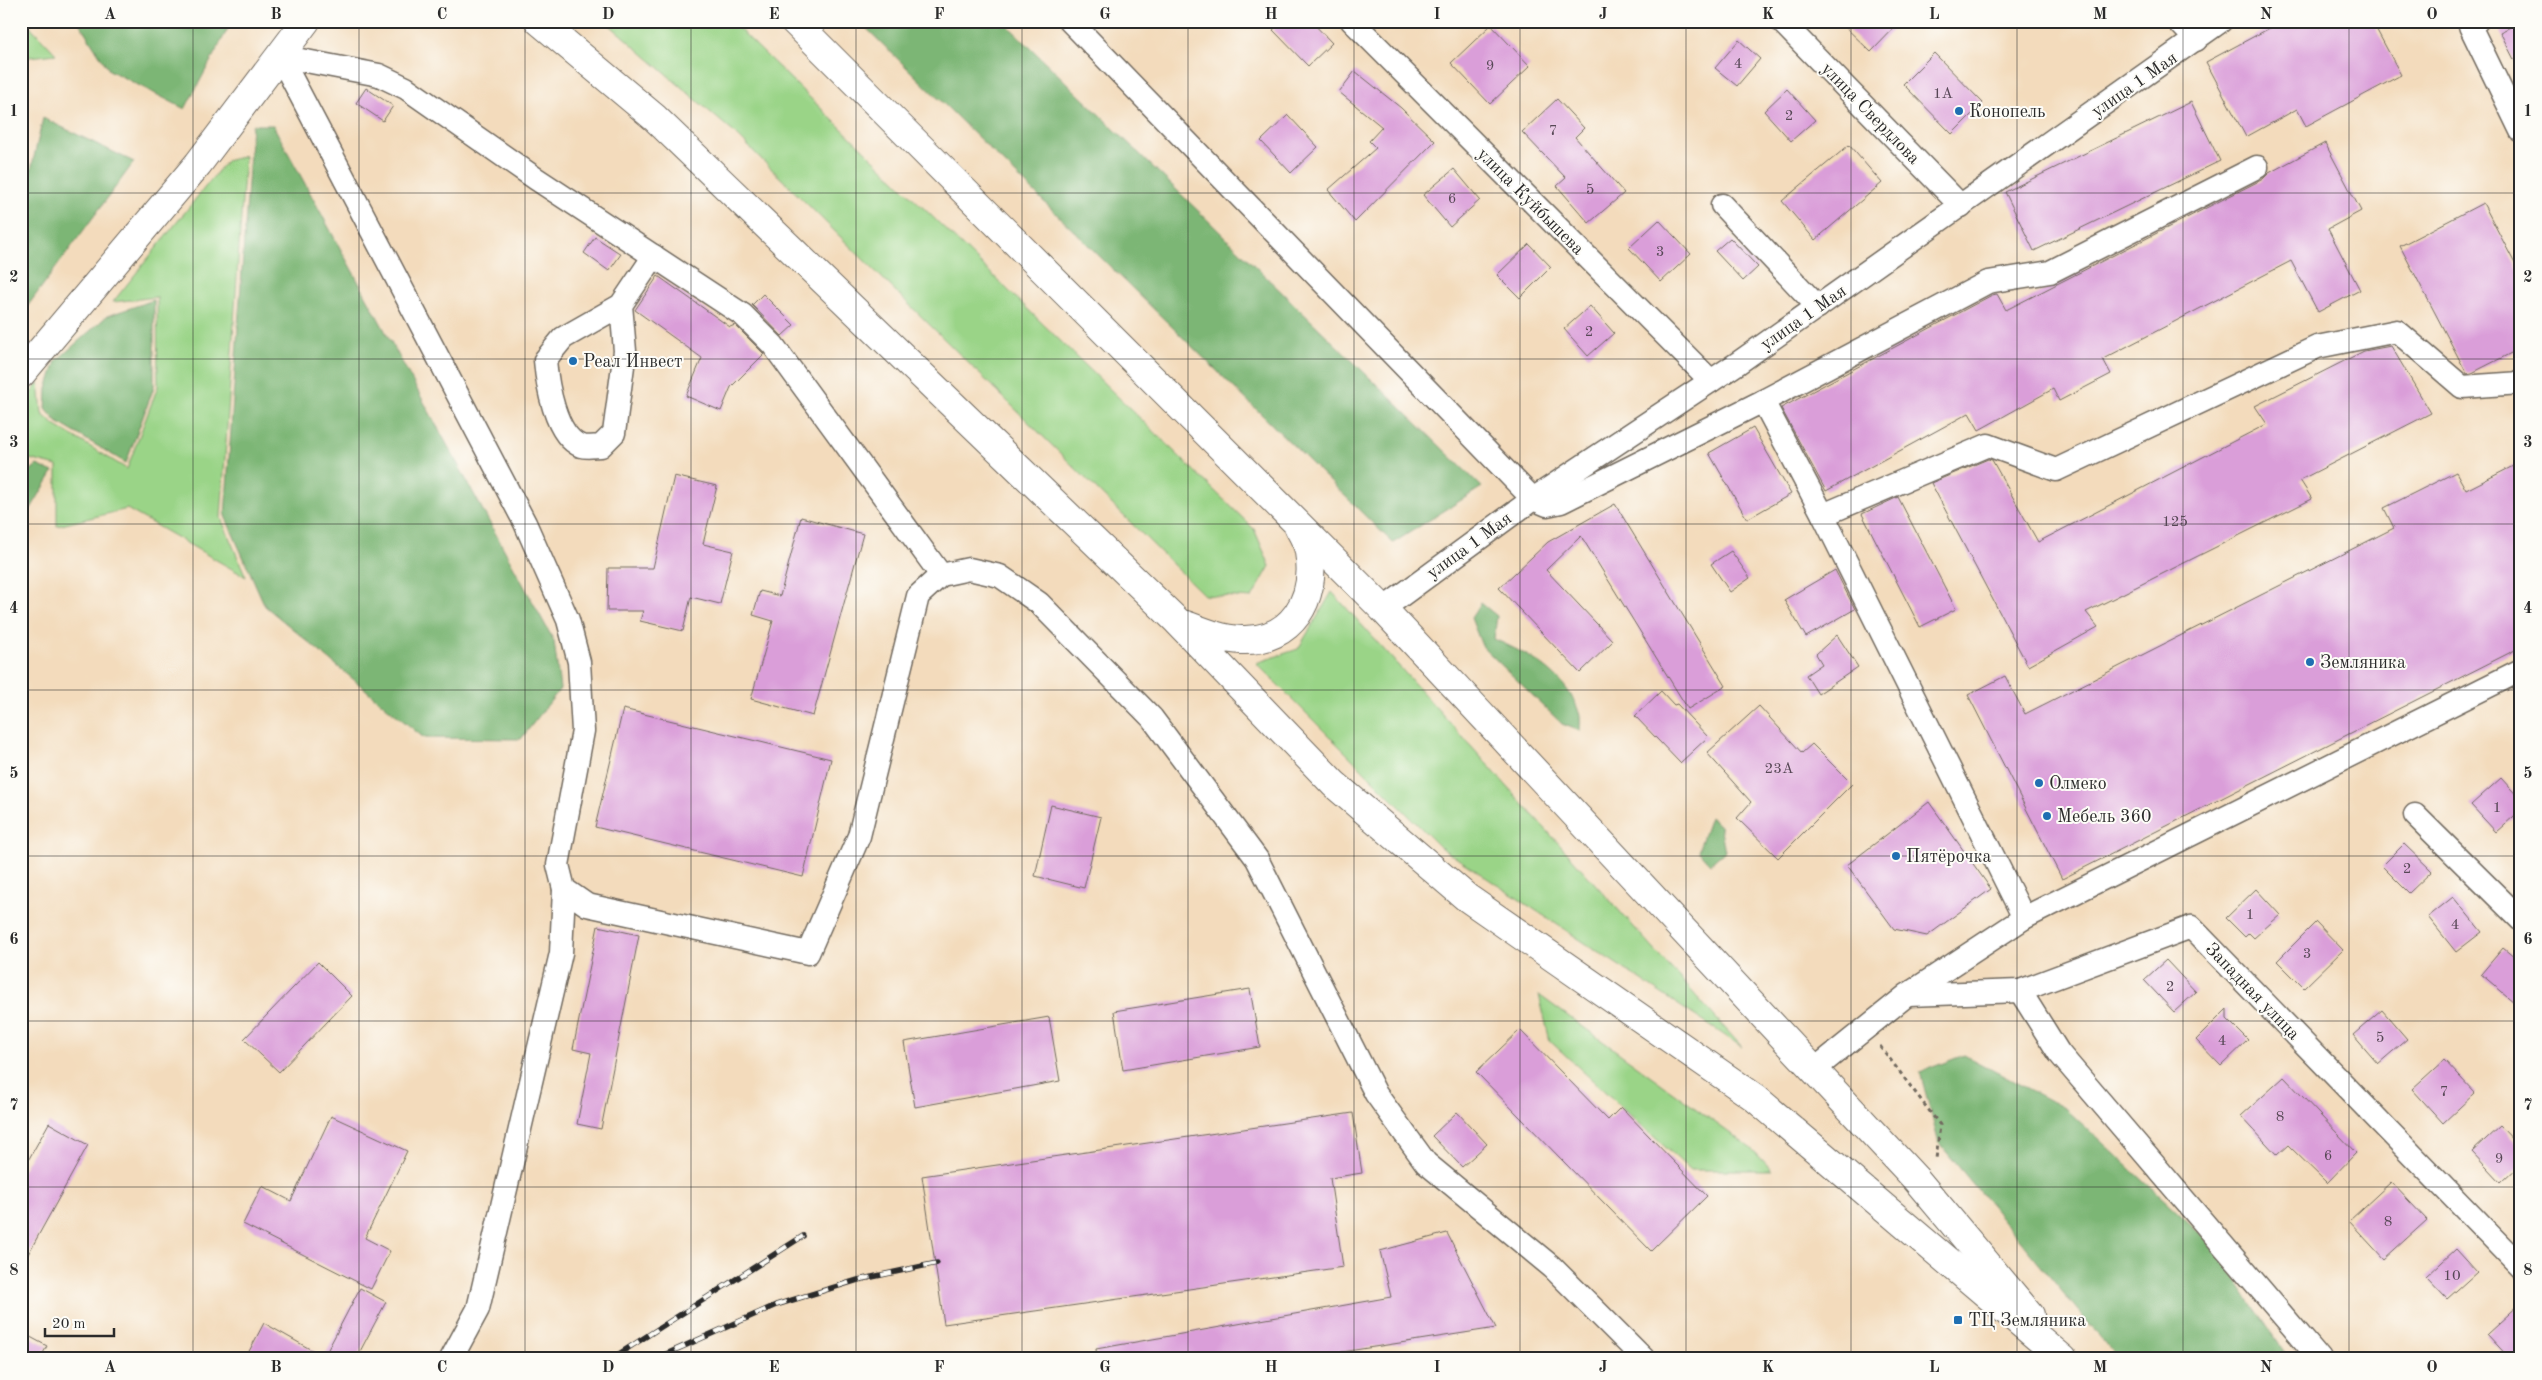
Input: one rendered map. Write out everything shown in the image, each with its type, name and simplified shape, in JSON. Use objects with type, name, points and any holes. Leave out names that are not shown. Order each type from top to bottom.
[{"type":"main road","points":[[21,374],[198,164],[306,21]]},
{"type":"main road","points":[[539,21],[654,118],[1178,621],[1334,784],[1466,897],[1754,1097],[1982,1292],[2064,1359]]},
{"type":"main road","points":[[794,21],[1383,609],[1915,1178],[2064,1359]]},
{"type":"main road","points":[[1178,621],[1211,636],[1242,640],[1272,635],[1293,621],[1308,598],[1311,573],[1309,550],[1298,525]]},
{"type":"street","points":[[1070,21],[1533,499],[1547,505],[1561,502],[1763,401],[1988,282],[2050,272],[2257,167]]},
{"type":"street","name":"улица Куйбышева","points":[[1352,21],[1711,381]]},
{"type":"street","name":"улица Свердлова","points":[[1781,21],[1961,206]]},
{"type":"street","points":[[2178,21],[2196,40]]},
{"type":"street","name":"улица 1 Мая","points":[[1383,609],[1533,499],[1711,381],[1818,307],[2221,21]]},
{"type":"street","points":[[2477,21],[2470,26],[2521,131]]},
{"type":"street","points":[[280,56],[378,75],[406,88],[535,178],[743,315],[773,345],[941,575]]},
{"type":"street","points":[[280,56],[525,523],[568,620],[579,662],[583,731],[558,865],[564,890],[561,954],[478,1309],[451,1359]]},
{"type":"street","points":[[1722,205],[1818,307]]},
{"type":"street","points":[[621,306],[625,351],[614,433],[601,446],[581,446],[564,432],[547,390],[545,360],[563,338],[621,306],[654,256]]},
{"type":"street","points":[[1823,515],[1988,445],[2056,470],[2318,347],[2397,331],[2462,387],[2521,383]]},
{"type":"street","points":[[1763,401],[1823,515],[2024,918]]},
{"type":"street","points":[[564,890],[587,905],[808,954],[858,836],[918,596],[941,575],[969,569],[1000,576],[1039,603],[1152,718],[1257,859],[1376,1094],[1426,1163],[1552,1267],[1644,1359]]},
{"type":"street","points":[[1814,1069],[1907,995],[2024,918],[2521,670]]},
{"type":"street","points":[[2415,815],[2521,920]]},
{"type":"street","name":"Западная улица","points":[[1907,995],[2020,991],[2191,927],[2521,1267]]},
{"type":"street","points":[[2020,991],[2059,1053],[2320,1359]]},
{"type":"path","points":[[1866,1027],[1940,1125],[1936,1159]]},
{"type":"green space","points":[[21,21],[25,21],[56,54],[21,58]]},
{"type":"green space","points":[[78,21],[232,21],[185,109],[109,70]]},
{"type":"green space","points":[[605,21],[731,21],[1254,529],[1270,566],[1252,598],[1204,595],[739,137]]},
{"type":"green space","points":[[859,21],[1003,21],[1482,487],[1393,543]]},
{"type":"green space","points":[[43,118],[134,162],[21,315],[21,213]]},
{"type":"green space","points":[[252,125],[273,125],[554,641],[560,689],[521,739],[424,738],[265,606],[225,516]]},
{"type":"green space","points":[[245,156],[221,518],[246,577],[127,509],[57,526],[57,466],[30,459],[21,466],[21,407],[39,382],[42,414],[56,426],[127,469],[158,386],[157,297],[113,302],[226,161]]},
{"type":"green space","points":[[154,300],[154,387],[126,463],[57,422],[46,409],[47,389],[56,361],[107,316]]},
{"type":"green space","points":[[37,465],[53,472],[21,525],[21,478]]},
{"type":"green space","points":[[1332,592],[1742,1047],[1440,847],[1256,663],[1298,649]]},
{"type":"green space","points":[[1481,603],[1497,616],[1494,639],[1532,658],[1544,666],[1565,686],[1579,712],[1580,731],[1562,724],[1482,646],[1471,618]]},
{"type":"green space","points":[[1710,817],[1720,826],[1725,851],[1710,864],[1698,851]]},
{"type":"green space","points":[[1539,995],[1753,1150],[1772,1170],[1690,1170],[1550,1041]]},
{"type":"green space","points":[[1964,1055],[2066,1109],[2211,1243],[2289,1359],[2122,1359],[2113,1353],[1939,1143],[1920,1072]]},
{"type":"building","points":[[1282,21],[1311,21],[1332,43],[1308,66],[1273,30]]},
{"type":"building","points":[[1839,21],[1901,21],[1871,52]]},
{"type":"building","points":[[2283,21],[2372,21],[2401,75],[2306,126],[2297,109],[2246,137],[2206,62]]},
{"type":"building","points":[[2521,22],[2521,73],[2500,32]]},
{"type":"building","points":[[1491,25],[1530,66],[1490,104],[1451,63]]},
{"type":"building","points":[[1739,40],[1760,59],[1737,86],[1715,68]]},
{"type":"building","points":[[1934,53],[1983,103],[1952,134],[1903,84]]},
{"type":"building","points":[[1355,71],[1401,108],[1435,141],[1355,222],[1328,190],[1376,148],[1369,141],[1382,127],[1339,92]]},
{"type":"building","points":[[366,88],[393,106],[383,121],[356,103]]},
{"type":"building","points":[[1787,89],[1815,120],[1791,141],[1764,111]]},
{"type":"building","points":[[1557,99],[1584,128],[1575,137],[1624,193],[1589,223],[1557,186],[1566,178],[1522,132]]},
{"type":"building","points":[[2191,102],[2220,161],[2034,251],[2005,192]]},
{"type":"building","points":[[1288,115],[1318,147],[1291,173],[1261,141]]},
{"type":"building","points":[[2325,143],[2361,211],[2328,229],[2360,290],[2318,312],[2291,261],[2103,359],[2111,374],[2059,401],[2053,389],[1979,430],[1969,413],[1826,491],[1781,408],[1992,295],[1997,294],[2006,310],[2263,179],[2269,173]]},
{"type":"building","points":[[1849,145],[1882,183],[1815,240],[1782,201]]},
{"type":"building","points":[[1454,169],[1480,200],[1450,227],[1423,195]]},
{"type":"building","points":[[2483,203],[2521,275],[2521,348],[2467,374],[2400,246]]},
{"type":"building","points":[[1659,220],[1691,254],[1661,282],[1629,248]]},
{"type":"building","points":[[595,237],[621,254],[609,271],[584,253]]},
{"type":"building","points":[[1730,238],[1758,267],[1743,281],[1715,251]]},
{"type":"building","points":[[1529,244],[1551,267],[1520,298],[1497,275]]},
{"type":"building","points":[[658,276],[730,327],[735,325],[764,354],[731,387],[721,411],[686,396],[702,358],[635,310]]},
{"type":"building","points":[[763,294],[794,325],[782,336],[752,305]]},
{"type":"building","points":[[1590,306],[1614,333],[1588,356],[1564,329]]},
{"type":"building","points":[[2391,346],[2431,413],[2300,480],[2312,499],[2086,612],[2098,627],[2028,666],[1931,483],[1988,459],[1992,460],[2038,542],[2267,424],[2255,406],[2364,351]]},
{"type":"building","points":[[1753,428],[1791,494],[1747,519],[1709,453]]},
{"type":"building","name":"Земляника","points":[[2521,462],[2521,647],[2062,879],[1968,695],[2005,676],[2025,714],[2394,528],[2384,508],[2456,472],[2466,490]]},
{"type":"building","points":[[674,476],[717,486],[703,544],[733,551],[720,604],[691,597],[683,631],[640,621],[643,611],[607,611],[608,568],[653,568]]},
{"type":"building","points":[[1898,497],[1956,609],[1920,627],[1862,514]]},
{"type":"building","points":[[1615,504],[1726,686],[1688,709],[1581,536],[1546,570],[1613,641],[1580,673],[1499,588],[1548,542]]},
{"type":"building","points":[[801,517],[863,534],[813,716],[751,699],[773,621],[753,615],[760,591],[780,596]]},
{"type":"building","points":[[1731,551],[1750,578],[1730,592],[1711,564]]},
{"type":"building","points":[[1835,570],[1855,609],[1806,637],[1784,600]]},
{"type":"building","points":[[1837,635],[1858,667],[1818,694],[1806,675],[1822,664],[1816,654]]},
{"type":"building","points":[[1661,691],[1674,705],[1677,704],[1708,737],[1680,763],[1635,716]]},
{"type":"building","points":[[1759,706],[1802,753],[1812,744],[1852,784],[1778,858],[1737,818],[1751,802],[1707,753]]},
{"type":"building","points":[[623,709],[831,759],[803,877],[595,827]]},
{"type":"building","points":[[2501,778],[2521,800],[2521,810],[2496,832],[2471,805]]},
{"type":"building","points":[[1929,802],[1991,889],[1927,936],[1894,929],[1847,865]]},
{"type":"building","points":[[1051,805],[1101,817],[1084,888],[1035,876]]},
{"type":"building","points":[[2404,844],[2432,871],[2409,893],[2382,866]]},
{"type":"building","points":[[2256,889],[2280,915],[2254,938],[2249,933],[2245,937],[2226,918]]},
{"type":"building","points":[[2453,897],[2482,932],[2456,952],[2428,917]]},
{"type":"building","points":[[2316,922],[2343,950],[2304,988],[2277,961]]},
{"type":"building","points":[[598,926],[639,935],[601,1129],[577,1124],[591,1053],[573,1049]]},
{"type":"building","points":[[2503,948],[2521,963],[2521,1008],[2481,974]]},
{"type":"building","points":[[2166,960],[2196,992],[2174,1012],[2144,980]]},
{"type":"building","points":[[318,962],[352,996],[279,1072],[244,1039]]},
{"type":"building","points":[[1250,989],[1260,1047],[1123,1070],[1114,1011]]},
{"type":"building","points":[[2227,1009],[2227,1019],[2248,1040],[2221,1066],[2196,1040]]},
{"type":"building","points":[[2382,1010],[2407,1039],[2378,1064],[2353,1035]]},
{"type":"building","points":[[1049,1017],[1060,1081],[915,1107],[904,1042]]},
{"type":"building","points":[[1520,1030],[1608,1120],[1621,1107],[1707,1196],[1651,1251],[1476,1072]]},
{"type":"building","points":[[2444,1060],[2475,1093],[2443,1123],[2412,1089]]},
{"type":"building","points":[[2284,1077],[2356,1153],[2327,1183],[2288,1145],[2277,1155],[2241,1116]]},
{"type":"building","points":[[1457,1112],[1487,1144],[1462,1167],[1432,1136]]},
{"type":"building","points":[[1353,1113],[1362,1173],[1330,1178],[1343,1267],[944,1324],[922,1176]]},
{"type":"building","points":[[331,1116],[407,1151],[365,1238],[390,1251],[371,1289],[243,1224],[262,1186],[291,1201]]},
{"type":"building","points":[[49,1123],[88,1145],[21,1267],[21,1173]]},
{"type":"building","points":[[2500,1126],[2521,1148],[2521,1164],[2501,1183],[2472,1152]]},
{"type":"building","points":[[2391,1182],[2427,1220],[2384,1259],[2349,1221]]},
{"type":"building","points":[[1447,1233],[1496,1328],[1297,1359],[1097,1359],[1096,1349],[1391,1297],[1380,1251]]},
{"type":"building","points":[[2456,1249],[2477,1272],[2447,1299],[2426,1277]]},
{"type":"building","points":[[360,1288],[386,1302],[356,1359],[245,1359],[264,1323],[324,1357]]},
{"type":"building","points":[[2521,1303],[2521,1359],[2510,1359],[2487,1334]]},
{"type":"building","points":[[21,1332],[47,1346],[40,1359],[21,1359]]},
{"type":"railway","points":[[611,1359],[803,1236]]},
{"type":"railway","points":[[655,1359],[776,1305],[858,1280],[937,1263]]},
{"type":"place","name":"Конопель","points":[[1959,111]]},
{"type":"place","name":"Реал Инвест","points":[[573,361]]},
{"type":"place","name":"Земляника","points":[[2310,662]]},
{"type":"place","name":"Олмеко","points":[[2039,783]]},
{"type":"place","name":"Мебель 360","points":[[2047,816]]},
{"type":"place","name":"Пятёрочка","points":[[1896,856]]},
{"type":"place","name":"ТЦ Земляника","points":[[1958,1320]]}]
